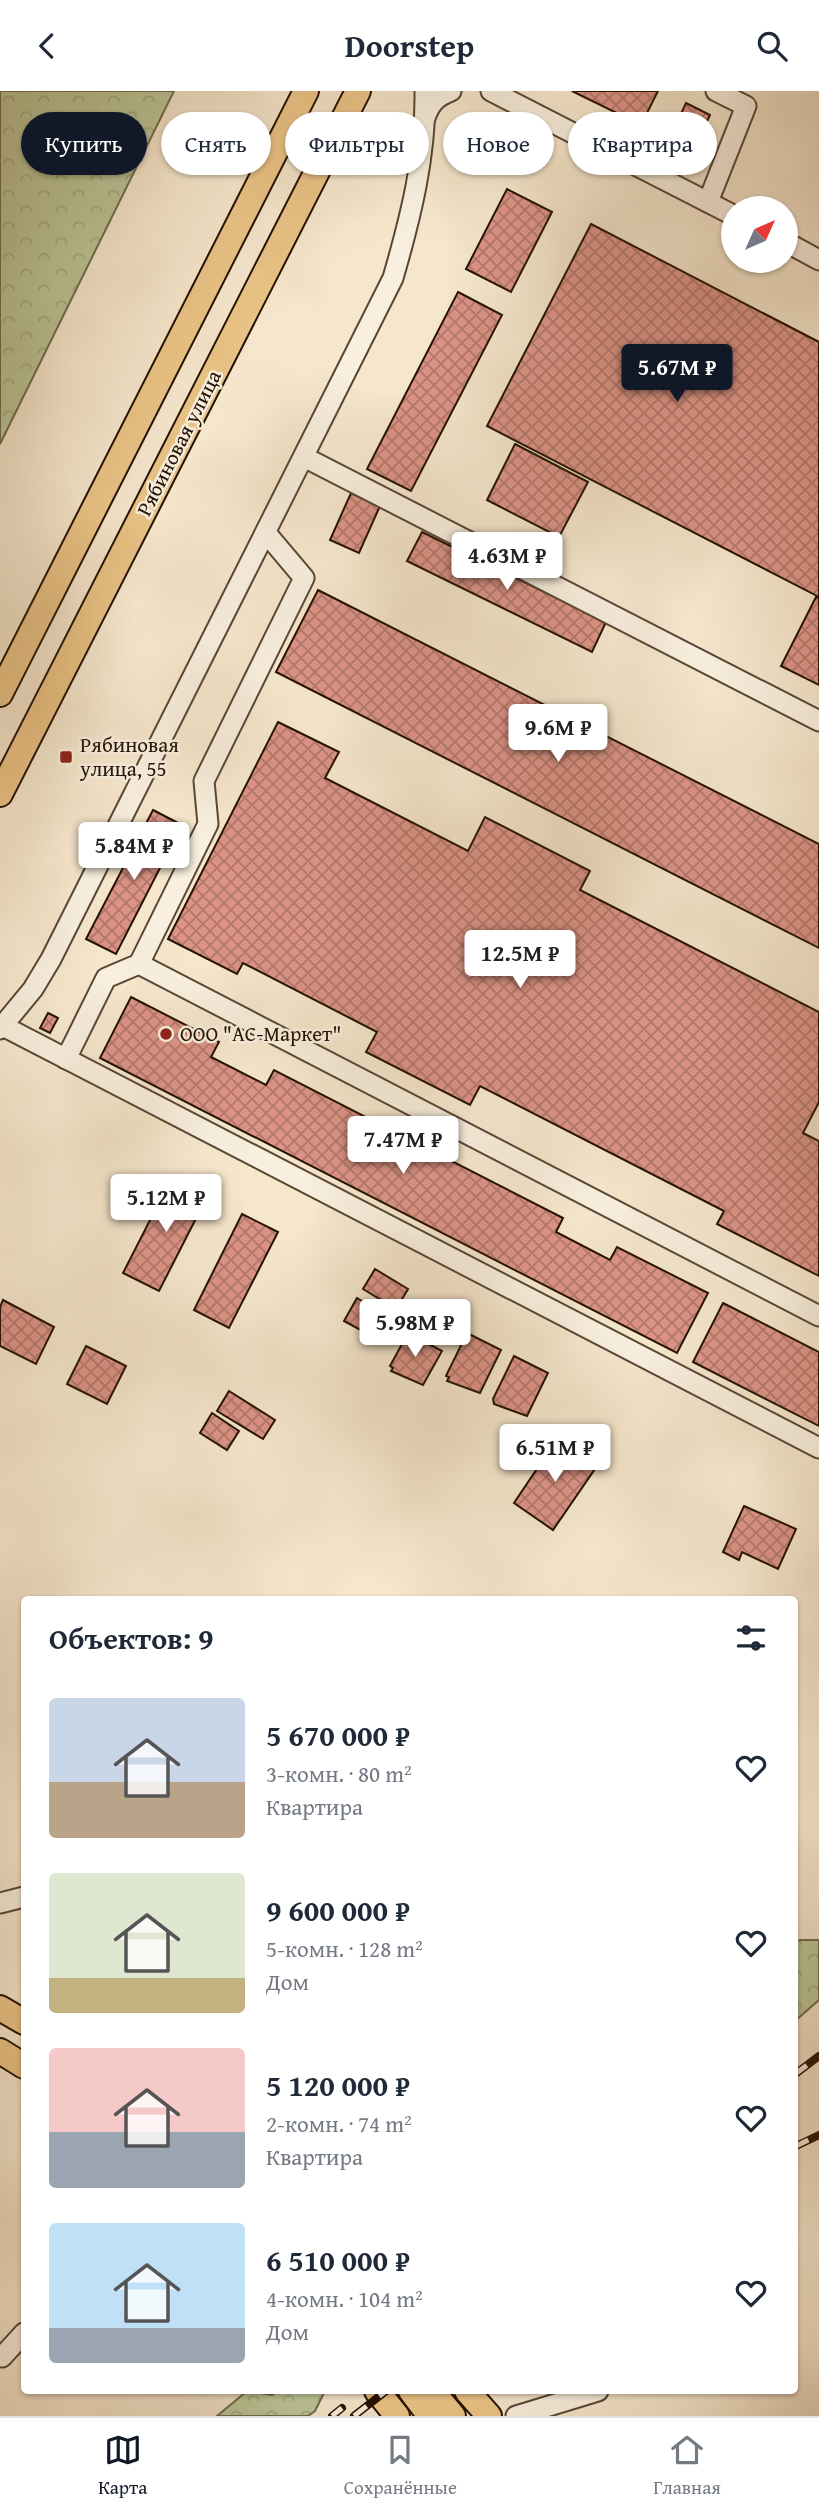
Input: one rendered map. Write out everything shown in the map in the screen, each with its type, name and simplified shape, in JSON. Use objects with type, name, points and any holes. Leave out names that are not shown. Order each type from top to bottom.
[{"type":"main road","points":[[0,694],[306,91]]},
{"type":"main road","name":"Рябиновая улица","points":[[0,794],[358,91]]},
{"type":"main road","points":[[0,2008],[21,2020]]},
{"type":"main road","points":[[0,2039],[21,2050]]},
{"type":"main road","points":[[0,2051],[21,2064]]},
{"type":"main road","points":[[413,2394],[430,2416]]},
{"type":"main road","points":[[435,2394],[453,2416]]},
{"type":"main road","points":[[470,2394],[489,2416]]},
{"type":"street","points":[[425,91],[425,112]]},
{"type":"street","points":[[427,112],[430,104],[438,96],[450,91]]},
{"type":"street","points":[[708,202],[746,106],[716,91]]},
{"type":"street","points":[[491,92],[721,209]]},
{"type":"street","points":[[418,175],[416,194],[393,278],[51,959],[33,989],[1,1028],[66,1059],[819,1448]]},
{"type":"street","points":[[798,249],[819,260]]},
{"type":"street","points":[[303,457],[819,721]]},
{"type":"street","points":[[66,1059],[106,978],[139,964],[208,824],[204,781],[304,578],[266,533]]},
{"type":"street","points":[[139,964],[819,1316]]},
{"type":"street","points":[[0,1903],[21,1898]]},
{"type":"street","points":[[2,2357],[21,2336]]},
{"type":"street","points":[[516,2416],[588,2394]]},
{"type":"green space","points":[[0,91],[174,91],[164,112],[161,112],[147,146],[147,112],[21,112],[21,175],[133,175],[0,444]]},
{"type":"green space","points":[[819,1940],[819,2000],[798,2018],[798,1941]]},
{"type":"green space","points":[[243,2394],[324,2394],[315,2411],[308,2416],[217,2416]]},
{"type":"building","points":[[572,91],[658,91],[648,112],[615,112]]},
{"type":"building","points":[[686,103],[704,112],[682,112]]},
{"type":"building","points":[[507,189],[552,212],[511,292],[466,269]]},
{"type":"building","points":[[591,224],[819,342],[819,597],[487,426]]},
{"type":"building","points":[[458,292],[502,315],[411,491],[367,469]]},
{"type":"building","points":[[515,444],[588,482],[559,537],[487,500]]},
{"type":"building","points":[[351,493],[380,506],[359,553],[330,540]]},
{"type":"building","points":[[422,532],[606,622],[592,652],[407,561]]},
{"type":"building","points":[[318,590],[819,844],[819,948],[276,672]]},
{"type":"building","points":[[816,597],[819,598],[819,685],[781,666]]},
{"type":"building","points":[[278,722],[339,752],[325,778],[468,851],[485,817],[590,871],[580,890],[819,1012],[819,1102],[803,1133],[819,1141],[819,1276],[717,1224],[724,1211],[480,1086],[470,1105],[366,1052],[377,1032],[243,963],[237,974],[168,939]]},
{"type":"building","points":[[153,810],[182,825],[116,954],[86,939]]},
{"type":"building","points":[[131,997],[219,1042],[211,1057],[266,1085],[274,1070],[563,1218],[556,1232],[610,1260],[617,1247],[708,1293],[677,1353],[100,1058]]},
{"type":"building","points":[[48,1013],[58,1018],[50,1033],[40,1028]]},
{"type":"building","points":[[172,1177],[208,1195],[159,1291],[123,1273]]},
{"type":"building","points":[[242,1214],[278,1232],[229,1328],[194,1310]]},
{"type":"building","points":[[375,1269],[408,1289],[396,1309],[363,1289]]},
{"type":"building","points":[[357,1298],[391,1318],[379,1340],[344,1321]]},
{"type":"building","points":[[3,1300],[54,1327],[36,1364],[0,1346],[0,1307]]},
{"type":"building","points":[[723,1303],[819,1352],[819,1426],[693,1362]]},
{"type":"building","points":[[408,1333],[442,1351],[423,1385],[391,1371],[393,1368],[390,1366]]},
{"type":"building","points":[[467,1333],[501,1350],[480,1393],[447,1381],[449,1377],[446,1376]]},
{"type":"building","points":[[86,1346],[126,1366],[107,1404],[67,1384]]},
{"type":"building","points":[[514,1356],[548,1373],[527,1416],[494,1404],[493,1399]]},
{"type":"building","points":[[229,1391],[275,1420],[263,1439],[217,1411]]},
{"type":"building","points":[[212,1413],[239,1431],[227,1450],[200,1433]]},
{"type":"building","points":[[557,1439],[597,1466],[553,1530],[514,1503]]},
{"type":"building","points":[[744,1506],[796,1529],[778,1569],[742,1552],[739,1560],[723,1552]]},
{"type":"railway","points":[[798,2072],[819,2056]]},
{"type":"railway","points":[[798,2145],[819,2135]]},
{"type":"railway","points":[[354,2416],[382,2394]]},
{"type":"railway","points":[[332,2416],[342,2408]]},
{"type":"place","name":"Рябиновая улица, 55","points":[[66,757]]},
{"type":"place","name":"ООО \"АС-Маркет\"","points":[[166,1034]]}]
